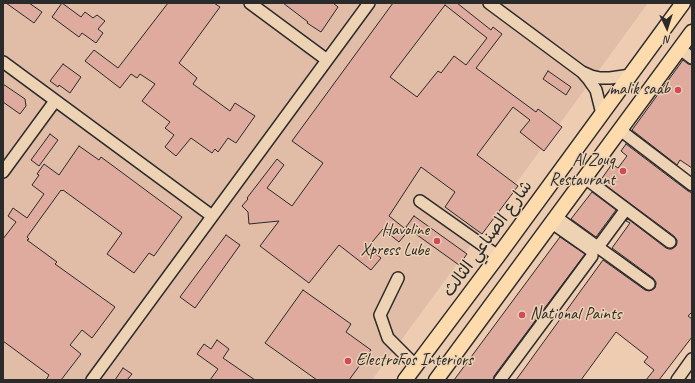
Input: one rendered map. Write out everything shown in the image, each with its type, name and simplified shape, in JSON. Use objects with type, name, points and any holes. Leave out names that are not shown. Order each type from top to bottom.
[{"type":"main road","name":"شارع الصناعي الثالث","points":[[405,380],[498,256],[683,3]]},
{"type":"main road","points":[[436,380],[688,40]]},
{"type":"street","points":[[250,3],[328,60]]},
{"type":"street","points":[[92,380],[369,3]]},
{"type":"street","points":[[489,3],[582,72],[596,90],[602,114]]},
{"type":"street","points":[[688,40],[692,58]]},
{"type":"street","points":[[3,62],[212,216]]},
{"type":"street","points":[[582,72],[600,78],[631,75]]},
{"type":"street","points":[[3,172],[55,101]]},
{"type":"street","points":[[620,130],[692,185]]},
{"type":"street","points":[[585,178],[670,242]]},
{"type":"street","points":[[420,201],[498,256]]},
{"type":"street","points":[[598,247],[626,209]]},
{"type":"street","points":[[554,220],[598,247],[649,284]]},
{"type":"street","points":[[500,380],[592,256],[592,252],[554,220]]},
{"type":"street","points":[[398,278],[380,315],[388,338],[416,366]]},
{"type":"street","points":[[677,380],[692,359]]},
{"type":"shaded area","points":[[3,3],[648,3],[372,380],[3,380]]},
{"type":"building","points":[[6,3],[29,3],[42,12],[34,23]]},
{"type":"building","points":[[62,3],[81,17],[85,12],[93,18],[97,15],[105,21],[98,29],[103,33],[96,43],[82,33],[79,37],[52,17]]},
{"type":"building","points":[[168,3],[214,3],[220,7],[179,63],[197,78],[193,84],[230,111],[235,103],[255,116],[236,143],[228,138],[218,152],[215,149],[212,153],[191,138],[176,156],[165,147],[174,135],[165,128],[170,122],[142,101],[155,84],[140,74],[137,78],[131,74],[120,88],[85,61],[94,50],[118,68]]},
{"type":"building","points":[[283,3],[333,3],[338,7],[321,32],[307,23],[308,22]]},
{"type":"building","points":[[393,3],[457,3],[491,30],[493,27],[502,34],[476,68],[536,112],[538,109],[562,127],[544,151],[520,132],[530,120],[513,107],[477,155],[518,186],[482,234],[445,207],[455,192],[421,167],[389,216],[408,231],[399,242],[383,229],[368,247],[381,258],[371,270],[339,245],[309,283],[260,246],[279,221],[249,224],[248,212],[242,206],[277,159],[284,165],[267,188],[292,206],[323,163],[292,141]],"holes":[[[445,5],[487,38],[466,65],[454,56],[441,73],[438,71],[417,97],[390,77]]]},
{"type":"building","points":[[683,60],[692,65],[692,168],[680,160],[677,165],[632,130]]},
{"type":"building","points":[[63,64],[81,77],[70,93],[59,85],[58,87],[50,81]]},
{"type":"building","points":[[548,71],[571,87],[566,95],[543,79]]},
{"type":"building","points":[[3,84],[25,99],[26,106],[20,114],[3,102]]},
{"type":"building","points":[[50,134],[58,140],[39,166],[31,160]]},
{"type":"building","points":[[626,144],[692,193],[692,312],[688,316],[692,319],[692,337],[659,380],[646,380],[654,370],[644,362],[648,357],[616,332],[581,380],[516,380],[603,260],[645,290],[649,291],[655,288],[656,282],[653,278],[612,248],[630,223],[626,221],[628,219],[666,248],[672,249],[676,246],[677,240],[674,236],[600,181],[612,164],[618,168],[627,156],[621,151]]},
{"type":"building","points":[[79,146],[99,160],[101,157],[182,217],[154,256],[149,253],[134,273],[107,254],[122,233],[61,190],[27,237],[29,239],[27,240],[57,262],[55,264],[115,307],[92,338],[82,330],[70,345],[81,354],[61,380],[46,380],[49,375],[3,341],[3,239],[16,222],[8,216],[13,208],[27,218],[44,194],[32,185],[44,164],[59,175]]},
{"type":"building","points":[[592,192],[616,210],[596,237],[571,219]]},
{"type":"building","name":"Havoline Xpress Lube","points":[[414,216],[467,254],[459,265],[406,227]]},
{"type":"building","points":[[226,235],[240,245],[195,308],[180,297]]},
{"type":"building","points":[[560,237],[585,254],[494,376],[493,380],[454,380]]},
{"type":"building","points":[[303,290],[351,324],[346,332],[371,350],[349,380],[317,380],[265,343]]},
{"type":"building","points":[[217,340],[229,349],[223,358],[255,380],[210,380],[218,369],[197,354],[204,344],[211,349]]},
{"type":"building","points":[[123,368],[132,374],[127,380],[115,380]]},
{"type":"place","name":"malik saab","points":[[678,90]]},
{"type":"place","name":"Al Zouq Restaurant","points":[[623,171]]},
{"type":"place","name":"Havoline Xpress Lube","points":[[437,241]]},
{"type":"place","name":"National Paints","points":[[522,315]]},
{"type":"place","name":"ElectroFos Interiors","points":[[348,361]]}]
